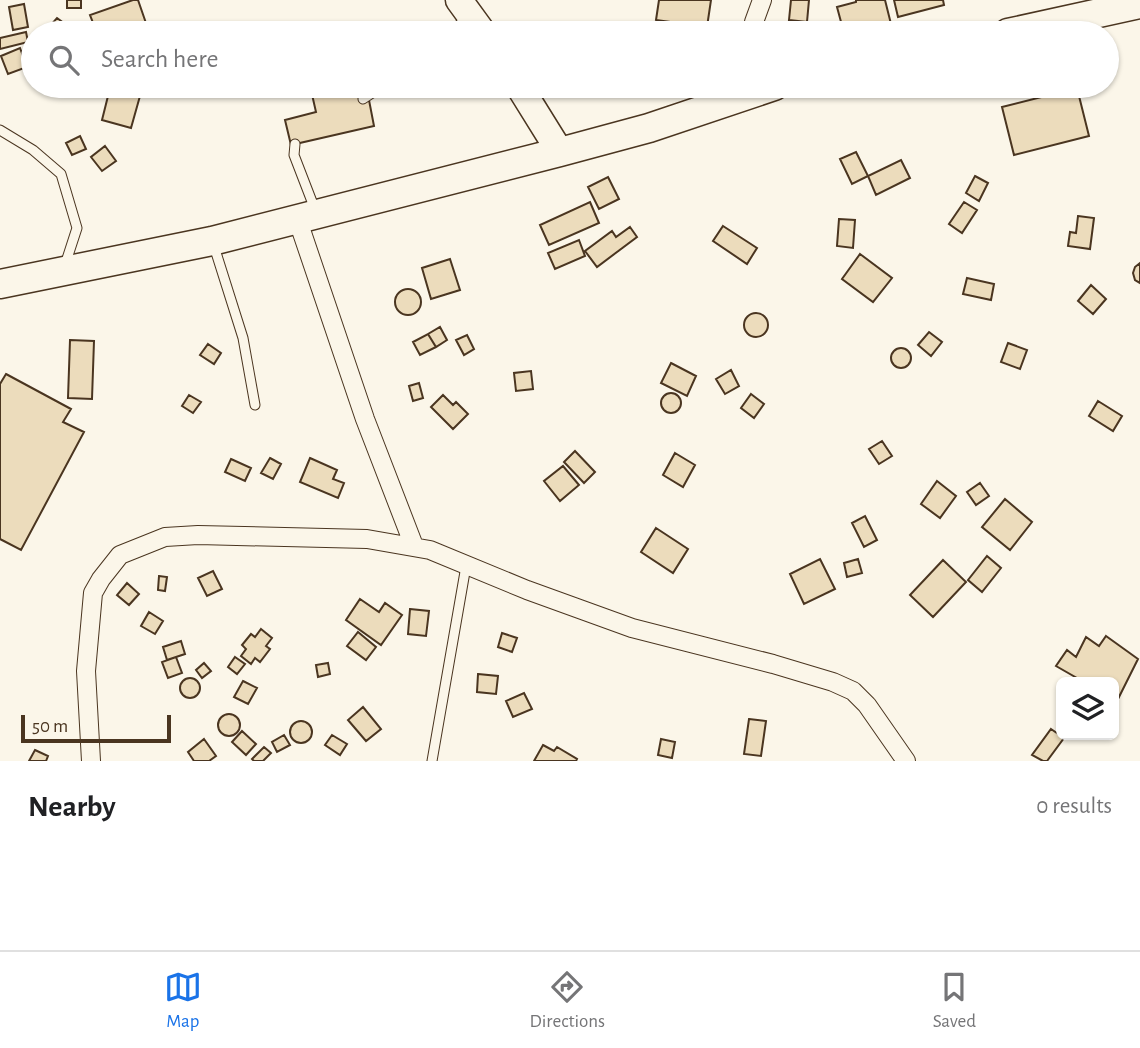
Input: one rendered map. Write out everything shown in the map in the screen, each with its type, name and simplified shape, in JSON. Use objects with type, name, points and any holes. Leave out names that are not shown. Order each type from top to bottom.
[{"type":"main road","points":[[1063,21],[1140,4]]},
{"type":"main road","points":[[0,284],[212,241],[649,128],[738,98]]},
{"type":"street","points":[[754,21],[762,0]]},
{"type":"street","points":[[526,98],[560,152]]},
{"type":"street","points":[[307,216],[365,419],[414,546]]},
{"type":"street","points":[[91,761],[86,671],[93,593],[100,579],[120,555],[165,537],[198,534],[367,539],[414,546],[632,628],[833,682],[853,691],[867,705],[905,761]]},
{"type":"lane","points":[[0,130],[33,150],[61,174],[77,228],[63,270]]},
{"type":"lane","points":[[295,144],[294,156],[307,216]]},
{"type":"lane","points":[[212,241],[243,338],[255,405]]},
{"type":"lane","points":[[432,761],[466,566]]},
{"type":"building","points":[[67,0],[81,0],[81,8],[67,8]]},
{"type":"building","points":[[138,0],[145,21],[92,21],[90,15]]},
{"type":"building","points":[[659,0],[711,0],[708,21],[656,20]]},
{"type":"building","points":[[791,0],[809,0],[807,21],[789,20]]},
{"type":"building","points":[[885,0],[890,21],[841,21],[837,7],[856,2]]},
{"type":"building","points":[[894,0],[943,0],[944,5],[898,17]]},
{"type":"building","points":[[24,4],[27,21],[21,21],[21,28],[13,30],[9,7]]},
{"type":"building","points":[[21,33],[21,44],[0,49],[0,38]]},
{"type":"building","points":[[20,48],[21,69],[8,74],[1,56]]},
{"type":"building","points":[[108,98],[139,98],[131,128],[102,120]]},
{"type":"building","points":[[313,98],[362,98],[363,102],[369,100],[374,126],[291,145],[285,120],[316,112]]},
{"type":"building","points":[[1038,98],[1080,98],[1089,136],[1014,155],[1002,107]]},
{"type":"building","points":[[80,136],[86,149],[72,155],[66,143]]},
{"type":"building","points":[[105,146],[116,161],[102,171],[91,157]]},
{"type":"building","points":[[856,152],[868,176],[852,184],[840,159]]},
{"type":"building","points":[[901,160],[910,178],[876,195],[868,176]]},
{"type":"building","points":[[975,176],[988,183],[979,201],[966,193]]},
{"type":"building","points":[[608,177],[619,199],[599,209],[588,187]]},
{"type":"building","points":[[590,202],[599,223],[549,245],[540,225]]},
{"type":"building","points":[[964,202],[977,210],[962,233],[949,224]]},
{"type":"building","points":[[1078,216],[1094,218],[1090,249],[1068,246],[1070,232],[1076,233]]},
{"type":"building","points":[[839,219],[855,220],[853,248],[837,246]]},
{"type":"building","points":[[723,226],[757,248],[747,264],[713,241]]},
{"type":"building","points":[[630,227],[637,237],[597,267],[585,251],[612,231],[616,237]]},
{"type":"building","points":[[579,240],[585,256],[555,269],[548,253]]},
{"type":"building","points":[[860,254],[892,278],[873,302],[842,279]]},
{"type":"building","points":[[450,259],[460,290],[431,299],[422,268]]},
{"type":"building","points":[[1140,263],[1140,283],[1135,280],[1133,273]]},
{"type":"building","points":[[967,278],[994,284],[991,300],[963,294]]},
{"type":"building","points":[[1091,285],[1106,299],[1093,314],[1078,301]]},
{"type":"building","points":[[408,289],[417,293],[421,302],[417,311],[408,315],[399,311],[395,302],[399,293]]},
{"type":"building","points":[[756,313],[765,316],[768,325],[765,334],[756,337],[747,334],[744,325],[747,316]]},
{"type":"building","points":[[440,327],[447,340],[436,347],[428,334]]},
{"type":"building","points":[[929,332],[942,342],[931,356],[918,345]]},
{"type":"building","points":[[428,334],[436,347],[420,355],[413,342]]},
{"type":"building","points":[[467,335],[474,349],[464,355],[456,340]]},
{"type":"building","points":[[70,340],[94,341],[92,399],[68,398]]},
{"type":"building","points":[[1008,343],[1027,350],[1020,369],[1001,362]]},
{"type":"building","points":[[208,344],[221,353],[214,364],[200,355]]},
{"type":"building","points":[[901,348],[908,351],[911,358],[908,365],[901,368],[894,365],[891,358],[894,351]]},
{"type":"building","points":[[671,363],[696,376],[687,396],[661,383]]},
{"type":"building","points":[[731,370],[739,386],[725,394],[716,379]]},
{"type":"building","points":[[531,371],[533,389],[516,391],[514,373]]},
{"type":"building","points":[[6,374],[71,409],[63,422],[84,432],[21,550],[0,539],[0,384]]},
{"type":"building","points":[[419,383],[423,398],[413,401],[409,386]]},
{"type":"building","points":[[671,393],[678,396],[681,403],[678,410],[671,413],[664,410],[661,403],[664,396]]},
{"type":"building","points":[[751,394],[764,404],[754,418],[741,408]]},
{"type":"building","points":[[189,395],[201,402],[193,413],[182,406]]},
{"type":"building","points":[[443,395],[453,405],[456,402],[468,414],[453,429],[431,407]]},
{"type":"building","points":[[1098,401],[1122,416],[1113,431],[1089,416]]},
{"type":"building","points":[[882,441],[892,456],[879,464],[869,449]]},
{"type":"building","points":[[575,451],[595,472],[584,483],[564,462]]},
{"type":"building","points":[[675,453],[695,465],[683,487],[663,475]]},
{"type":"building","points":[[270,458],[281,464],[273,479],[261,473]]},
{"type":"building","points":[[310,458],[337,470],[333,479],[344,483],[338,498],[300,482]]},
{"type":"building","points":[[231,459],[251,468],[245,481],[225,472]]},
{"type":"building","points":[[563,466],[579,485],[560,501],[544,481]]},
{"type":"building","points":[[937,481],[956,496],[940,518],[921,504]]},
{"type":"building","points":[[980,483],[989,496],[976,505],[967,492]]},
{"type":"building","points":[[1005,499],[1032,522],[1010,550],[982,527]]},
{"type":"building","points":[[865,516],[877,540],[864,547],[852,523]]},
{"type":"building","points":[[656,528],[688,549],[673,573],[641,552]]},
{"type":"building","points":[[987,556],[1001,568],[982,592],[968,580]]},
{"type":"building","points":[[820,559],[835,589],[804,604],[790,574]]},
{"type":"building","points":[[858,559],[862,573],[847,577],[844,563]]},
{"type":"building","points":[[943,560],[966,582],[933,617],[910,595]]},
{"type":"building","points":[[213,571],[222,589],[207,596],[198,578]]},
{"type":"building","points":[[159,576],[167,577],[165,591],[158,590]]},
{"type":"building","points":[[127,583],[139,594],[129,605],[117,595]]},
{"type":"building","points":[[360,599],[379,612],[385,603],[402,615],[381,645],[346,620]]},
{"type":"building","points":[[410,609],[429,611],[426,636],[408,634]]},
{"type":"building","points":[[149,612],[163,621],[155,634],[141,626]]},
{"type":"building","points":[[261,629],[272,638],[266,646],[270,649],[260,662],[255,658],[251,664],[241,656],[246,649],[242,645],[251,634],[255,637]]},
{"type":"building","points":[[358,632],[376,647],[366,660],[347,646]]},
{"type":"building","points":[[502,633],[517,638],[512,652],[498,647]]},
{"type":"building","points":[[1106,636],[1138,659],[1119,697],[1119,677],[1075,677],[1056,666],[1067,650],[1076,657],[1086,637],[1099,646]]},
{"type":"building","points":[[181,641],[185,654],[167,660],[163,647]]},
{"type":"building","points":[[176,657],[182,673],[168,678],[162,662]]},
{"type":"building","points":[[235,657],[245,664],[237,674],[228,667]]},
{"type":"building","points":[[204,663],[211,671],[202,678],[196,670]]},
{"type":"building","points":[[328,663],[330,674],[318,677],[316,665]]},
{"type":"building","points":[[478,674],[498,676],[496,694],[477,692]]},
{"type":"building","points":[[190,678],[197,681],[200,688],[197,695],[190,698],[183,695],[180,688],[183,681]]},
{"type":"building","points":[[243,681],[257,688],[248,704],[234,697]]},
{"type":"building","points":[[524,693],[532,709],[513,717],[506,701]]},
{"type":"building","points":[[363,707],[381,729],[366,741],[348,720]]},
{"type":"building","points":[[229,714],[237,717],[240,725],[237,733],[229,736],[221,733],[218,725],[221,717]]},
{"type":"building","points":[[749,719],[766,721],[761,756],[744,754]]},
{"type":"building","points":[[301,721],[309,724],[312,732],[309,740],[301,743],[293,740],[290,732],[293,724]]},
{"type":"building","points":[[1051,729],[1056,732],[1056,740],[1063,740],[1047,761],[1032,755]]},
{"type":"building","points":[[242,731],[256,744],[246,755],[232,742]]},
{"type":"building","points":[[284,735],[290,745],[277,752],[272,742]]},
{"type":"building","points":[[332,735],[347,744],[340,755],[325,745]]},
{"type":"building","points":[[204,739],[216,756],[209,761],[194,761],[188,752]]},
{"type":"building","points":[[661,739],[675,742],[672,758],[658,755]]},
{"type":"building","points":[[543,745],[554,751],[557,747],[577,759],[534,761]]},
{"type":"building","points":[[264,747],[271,753],[263,761],[254,761],[252,759]]},
{"type":"building","points":[[35,750],[48,756],[46,761],[29,761]]}]
